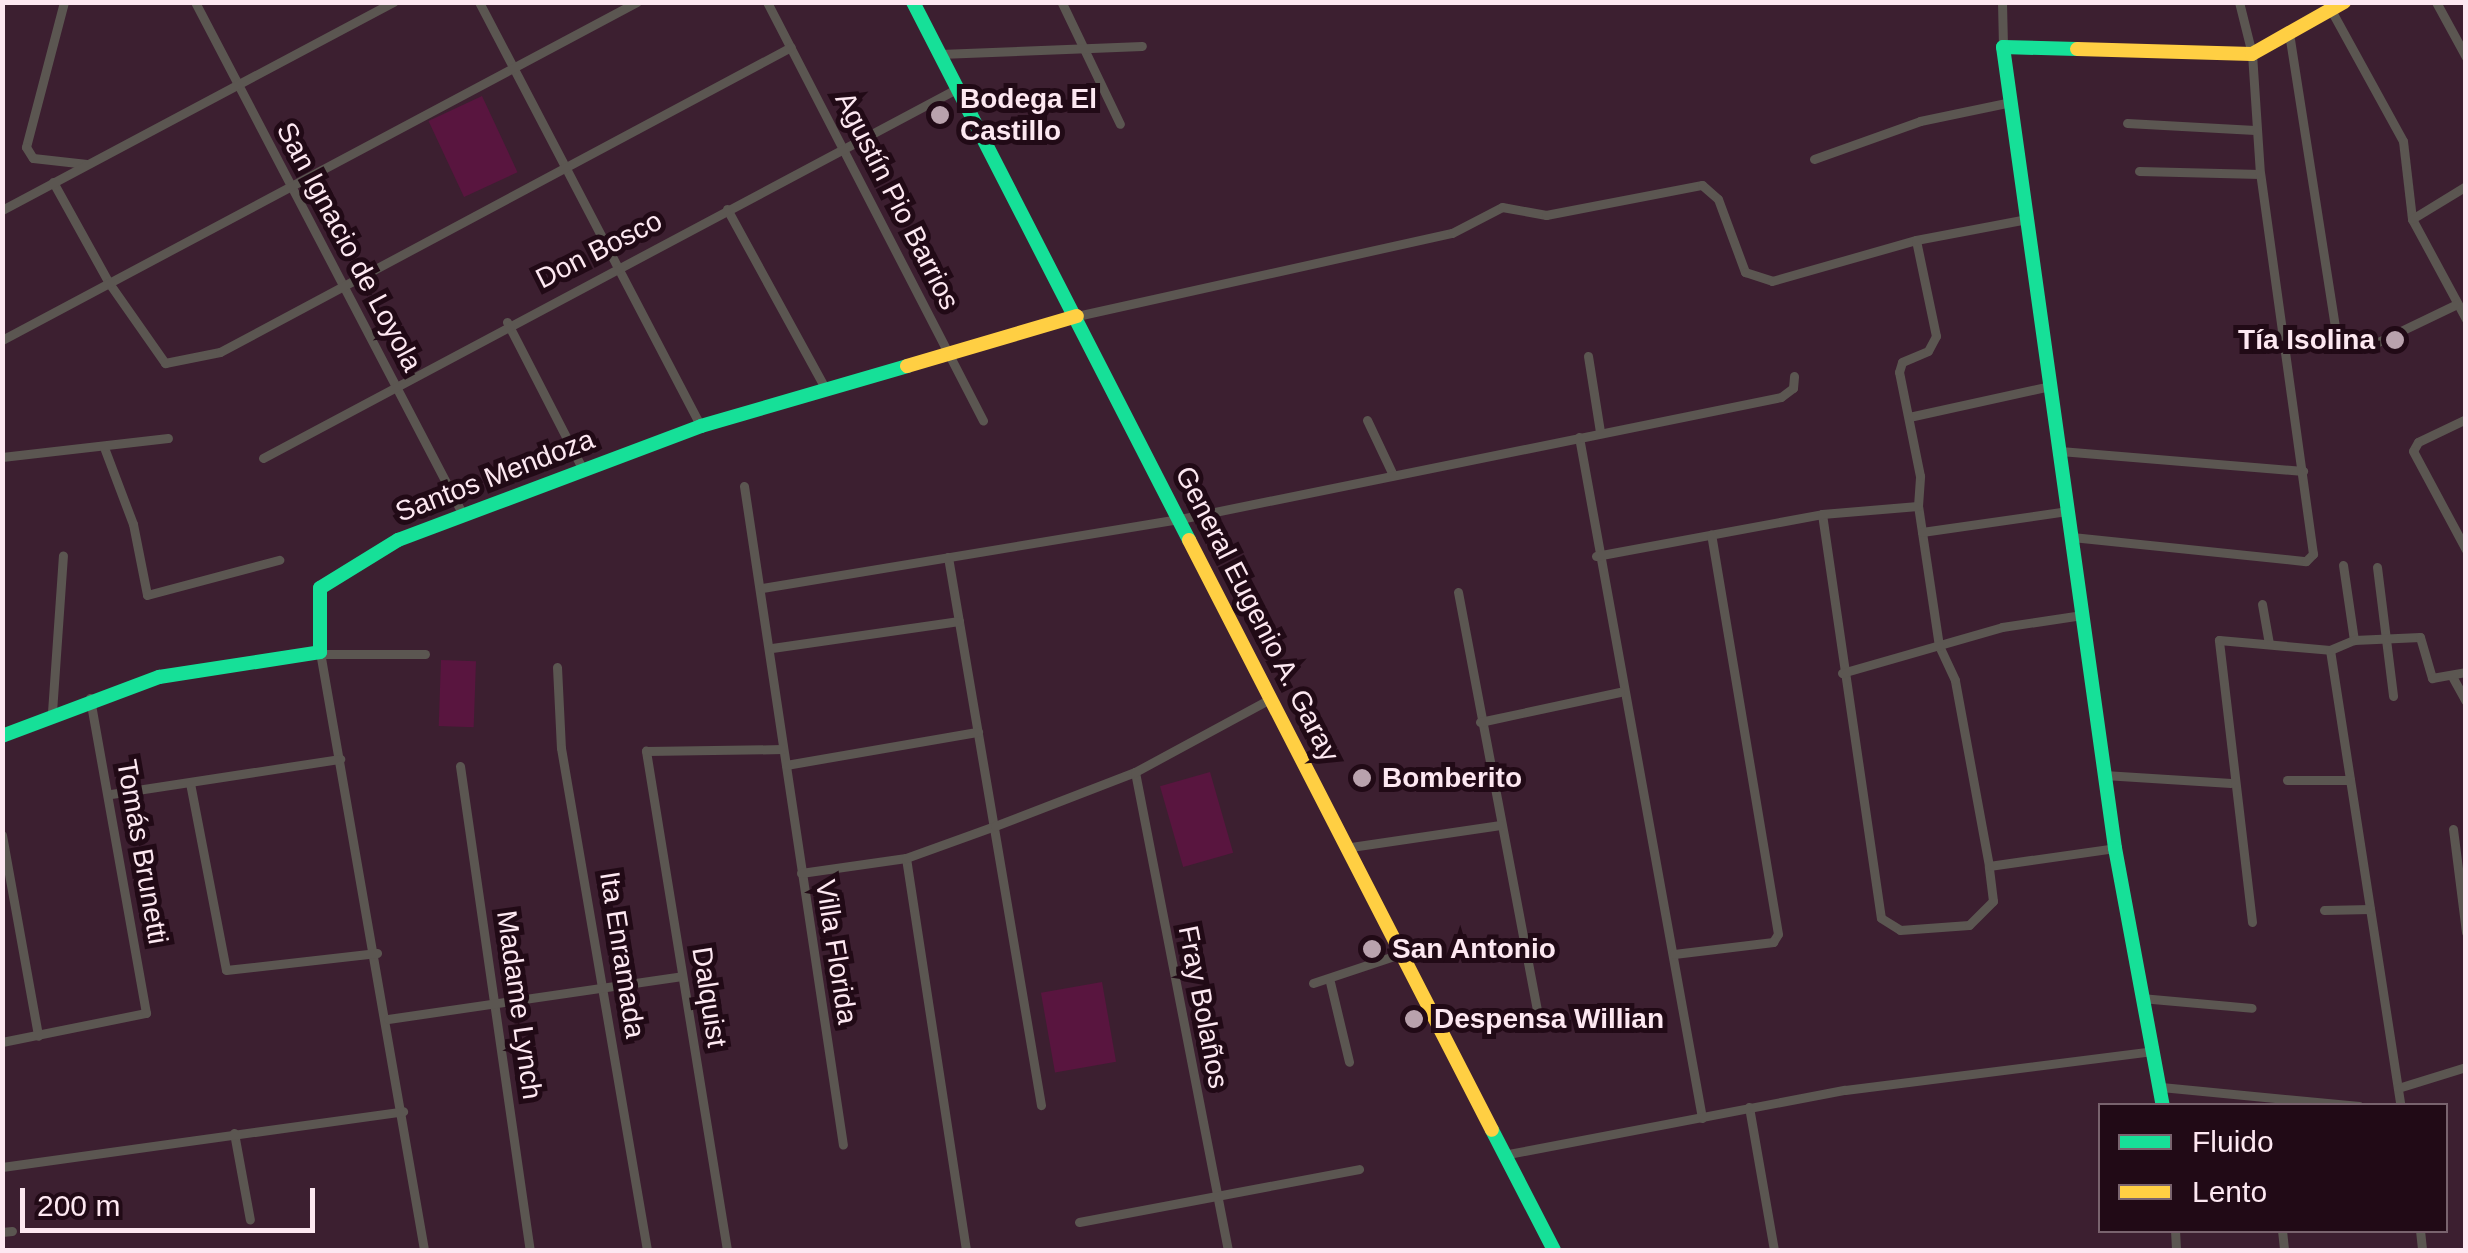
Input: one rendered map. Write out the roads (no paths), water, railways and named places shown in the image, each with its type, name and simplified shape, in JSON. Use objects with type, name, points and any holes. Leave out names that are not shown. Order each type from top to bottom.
[{"type":"street","points":[[64,2],[27,152],[33,158],[87,164]]},
{"type":"street","name":"San Ignacio de Loyola","points":[[195,2],[462,513]]},
{"type":"street","points":[[2,210],[394,2]]},
{"type":"street","points":[[479,2],[701,426]]},
{"type":"street","points":[[2,340],[638,2]]},
{"type":"street","name":"Agustín Pio Barrios","points":[[767,2],[983,421]]},
{"type":"street","name":"General Eugenio A. Garay","points":[[913,2],[1270,698],[1406,952],[1500,1156],[1554,1250]]},
{"type":"street","points":[[2002,2],[2011,102],[2104,775],[2163,1103]]},
{"type":"street","points":[[2072,537],[2306,561],[2316,543],[2283,347],[2260,174],[2252,54],[2238,2]]},
{"type":"street","points":[[2436,2],[2466,57]]},
{"type":"street","points":[[1062,4],[1120,124]]},
{"type":"street","points":[[2004,47],[2252,54],[2337,6],[2409,154],[2412,219],[2466,319]]},
{"type":"street","points":[[2288,34],[2338,346]]},
{"type":"street","points":[[940,54],[1142,46]]},
{"type":"street","points":[[53,182],[109,283],[165,363],[220,352],[791,47]]},
{"type":"street","name":"Don Bosco","points":[[263,458],[394,382],[958,88]]},
{"type":"street","points":[[1814,159],[1920,120],[2011,102]]},
{"type":"street","points":[[2128,123],[2255,130]]},
{"type":"street","points":[[2139,172],[2260,174]]},
{"type":"street","points":[[1076,316],[1452,232],[1502,207],[1546,215],[1702,184],[1718,199],[1738,262],[1754,277],[1808,275],[1916,240],[2027,218]]},
{"type":"street","points":[[2412,219],[2466,186]]},
{"type":"street","points":[[727,209],[825,388]]},
{"type":"street","points":[[1822,514],[1842,674],[1886,925],[1969,926],[1992,901],[1989,866],[1955,680],[1939,646],[1918,506],[1920,476],[1899,367],[1928,352],[1936,336],[1916,240]]},
{"type":"street","points":[[2283,347],[2378,342],[2457,304]]},
{"type":"street","name":"Santos Mendoza","points":[[320,652],[315,600],[320,588],[387,546],[462,513],[701,426],[1076,316]]},
{"type":"street","points":[[508,322],[582,468]]},
{"type":"street","points":[[1588,356],[1600,432]]},
{"type":"street","points":[[762,588],[1180,519],[1781,397],[1793,388],[1794,376]]},
{"type":"street","points":[[1909,417],[2050,386]]},
{"type":"street","points":[[2466,419],[2418,442],[2416,462],[2466,550]]},
{"type":"street","points":[[1367,420],[1393,475]]},
{"type":"street","points":[[1579,437],[1620,692],[1674,954],[1702,1118]]},
{"type":"street","points":[[2,457],[105,450],[168,438]]},
{"type":"street","points":[[105,450],[132,524],[147,595],[278,560]]},
{"type":"street","points":[[2060,451],[2303,471]]},
{"type":"street","name":"Villa Florida","points":[[744,486],[772,648],[782,748],[842,1145]]},
{"type":"street","points":[[1596,556],[1822,514],[1918,506]]},
{"type":"street","points":[[1922,532],[2068,510]]},
{"type":"street","points":[[1674,954],[1773,942],[1778,934],[1710,535]]},
{"type":"street","points":[[52,712],[63,555]]},
{"type":"street","points":[[948,557],[1042,1105]]},
{"type":"street","points":[[2343,564],[2354,640]]},
{"type":"street","points":[[2377,566],[2393,696]]},
{"type":"street","points":[[1458,592],[1538,1015]]},
{"type":"street","points":[[2262,604],[2269,644]]},
{"type":"street","points":[[1842,674],[2002,627],[2082,616]]},
{"type":"street","points":[[772,648],[959,620]]},
{"type":"street","points":[[2252,922],[2231,784],[2217,643],[2330,650],[2354,640],[2422,638],[2432,677],[2453,678],[2466,672]]},
{"type":"street","points":[[2330,650],[2400,1103]]},
{"type":"street","points":[[320,652],[377,952],[424,1250]]},
{"type":"street","points":[[2,736],[90,698],[186,671],[320,652],[425,654]]},
{"type":"street","name":"Ita Enramada","points":[[558,667],[561,748],[647,1250]]},
{"type":"street","points":[[2453,678],[2466,702]]},
{"type":"street","points":[[1480,722],[1620,692]]},
{"type":"street","name":"Tomás Brunetti","points":[[38,1036],[146,1013],[112,794],[90,698]]},
{"type":"street","points":[[801,873],[906,858],[994,826],[1135,772],[1270,698]]},
{"type":"street","points":[[786,765],[978,732]]},
{"type":"street","name":"Dalquist","points":[[727,1250],[646,751],[782,748]]},
{"type":"street","points":[[112,794],[340,759]]},
{"type":"street","name":"Madame Lynch","points":[[460,766],[498,1005],[530,1250]]},
{"type":"street","name":"Fray Bolaños","points":[[1135,772],[1228,1250]]},
{"type":"street","points":[[2104,775],[2231,784]]},
{"type":"street","points":[[2287,780],[2350,780]]},
{"type":"street","points":[[190,783],[228,972],[377,952]]},
{"type":"street","points":[[1351,847],[1500,825]]},
{"type":"street","points":[[2453,829],[2466,932]]},
{"type":"street","points":[[2,835],[38,1036],[2,1042]]},
{"type":"street","points":[[1989,866],[2115,848]]},
{"type":"street","points":[[906,858],[966,1250]]},
{"type":"street","points":[[2324,910],[2370,909]]},
{"type":"street","points":[[1313,983],[1330,982],[1406,952]]},
{"type":"street","points":[[388,1019],[682,976]]},
{"type":"street","points":[[1330,982],[1349,1062]]},
{"type":"street","points":[[2141,998],[2252,1008]]},
{"type":"street","points":[[1500,1156],[1749,1106],[2152,1051]]},
{"type":"street","points":[[2398,1088],[2466,1068]]},
{"type":"street","points":[[2161,1087],[2328,1103]]},
{"type":"street","points":[[1749,1106],[1774,1250]]},
{"type":"street","points":[[2,1167],[403,1111]]},
{"type":"street","points":[[234,1133],[250,1220]]},
{"type":"street","points":[[1079,1222],[1216,1200],[1360,1169]]},
{"type":"place","name":"Bodega El Castillo","points":[[940,115]]},
{"type":"place","name":"Tía Isolina","points":[[2395,340]]},
{"type":"place","name":"Bomberito","points":[[1362,778]]},
{"type":"place","name":"San Antonio","points":[[1372,949]]},
{"type":"place","name":"Despensa Willian","points":[[1414,1019]]}]
